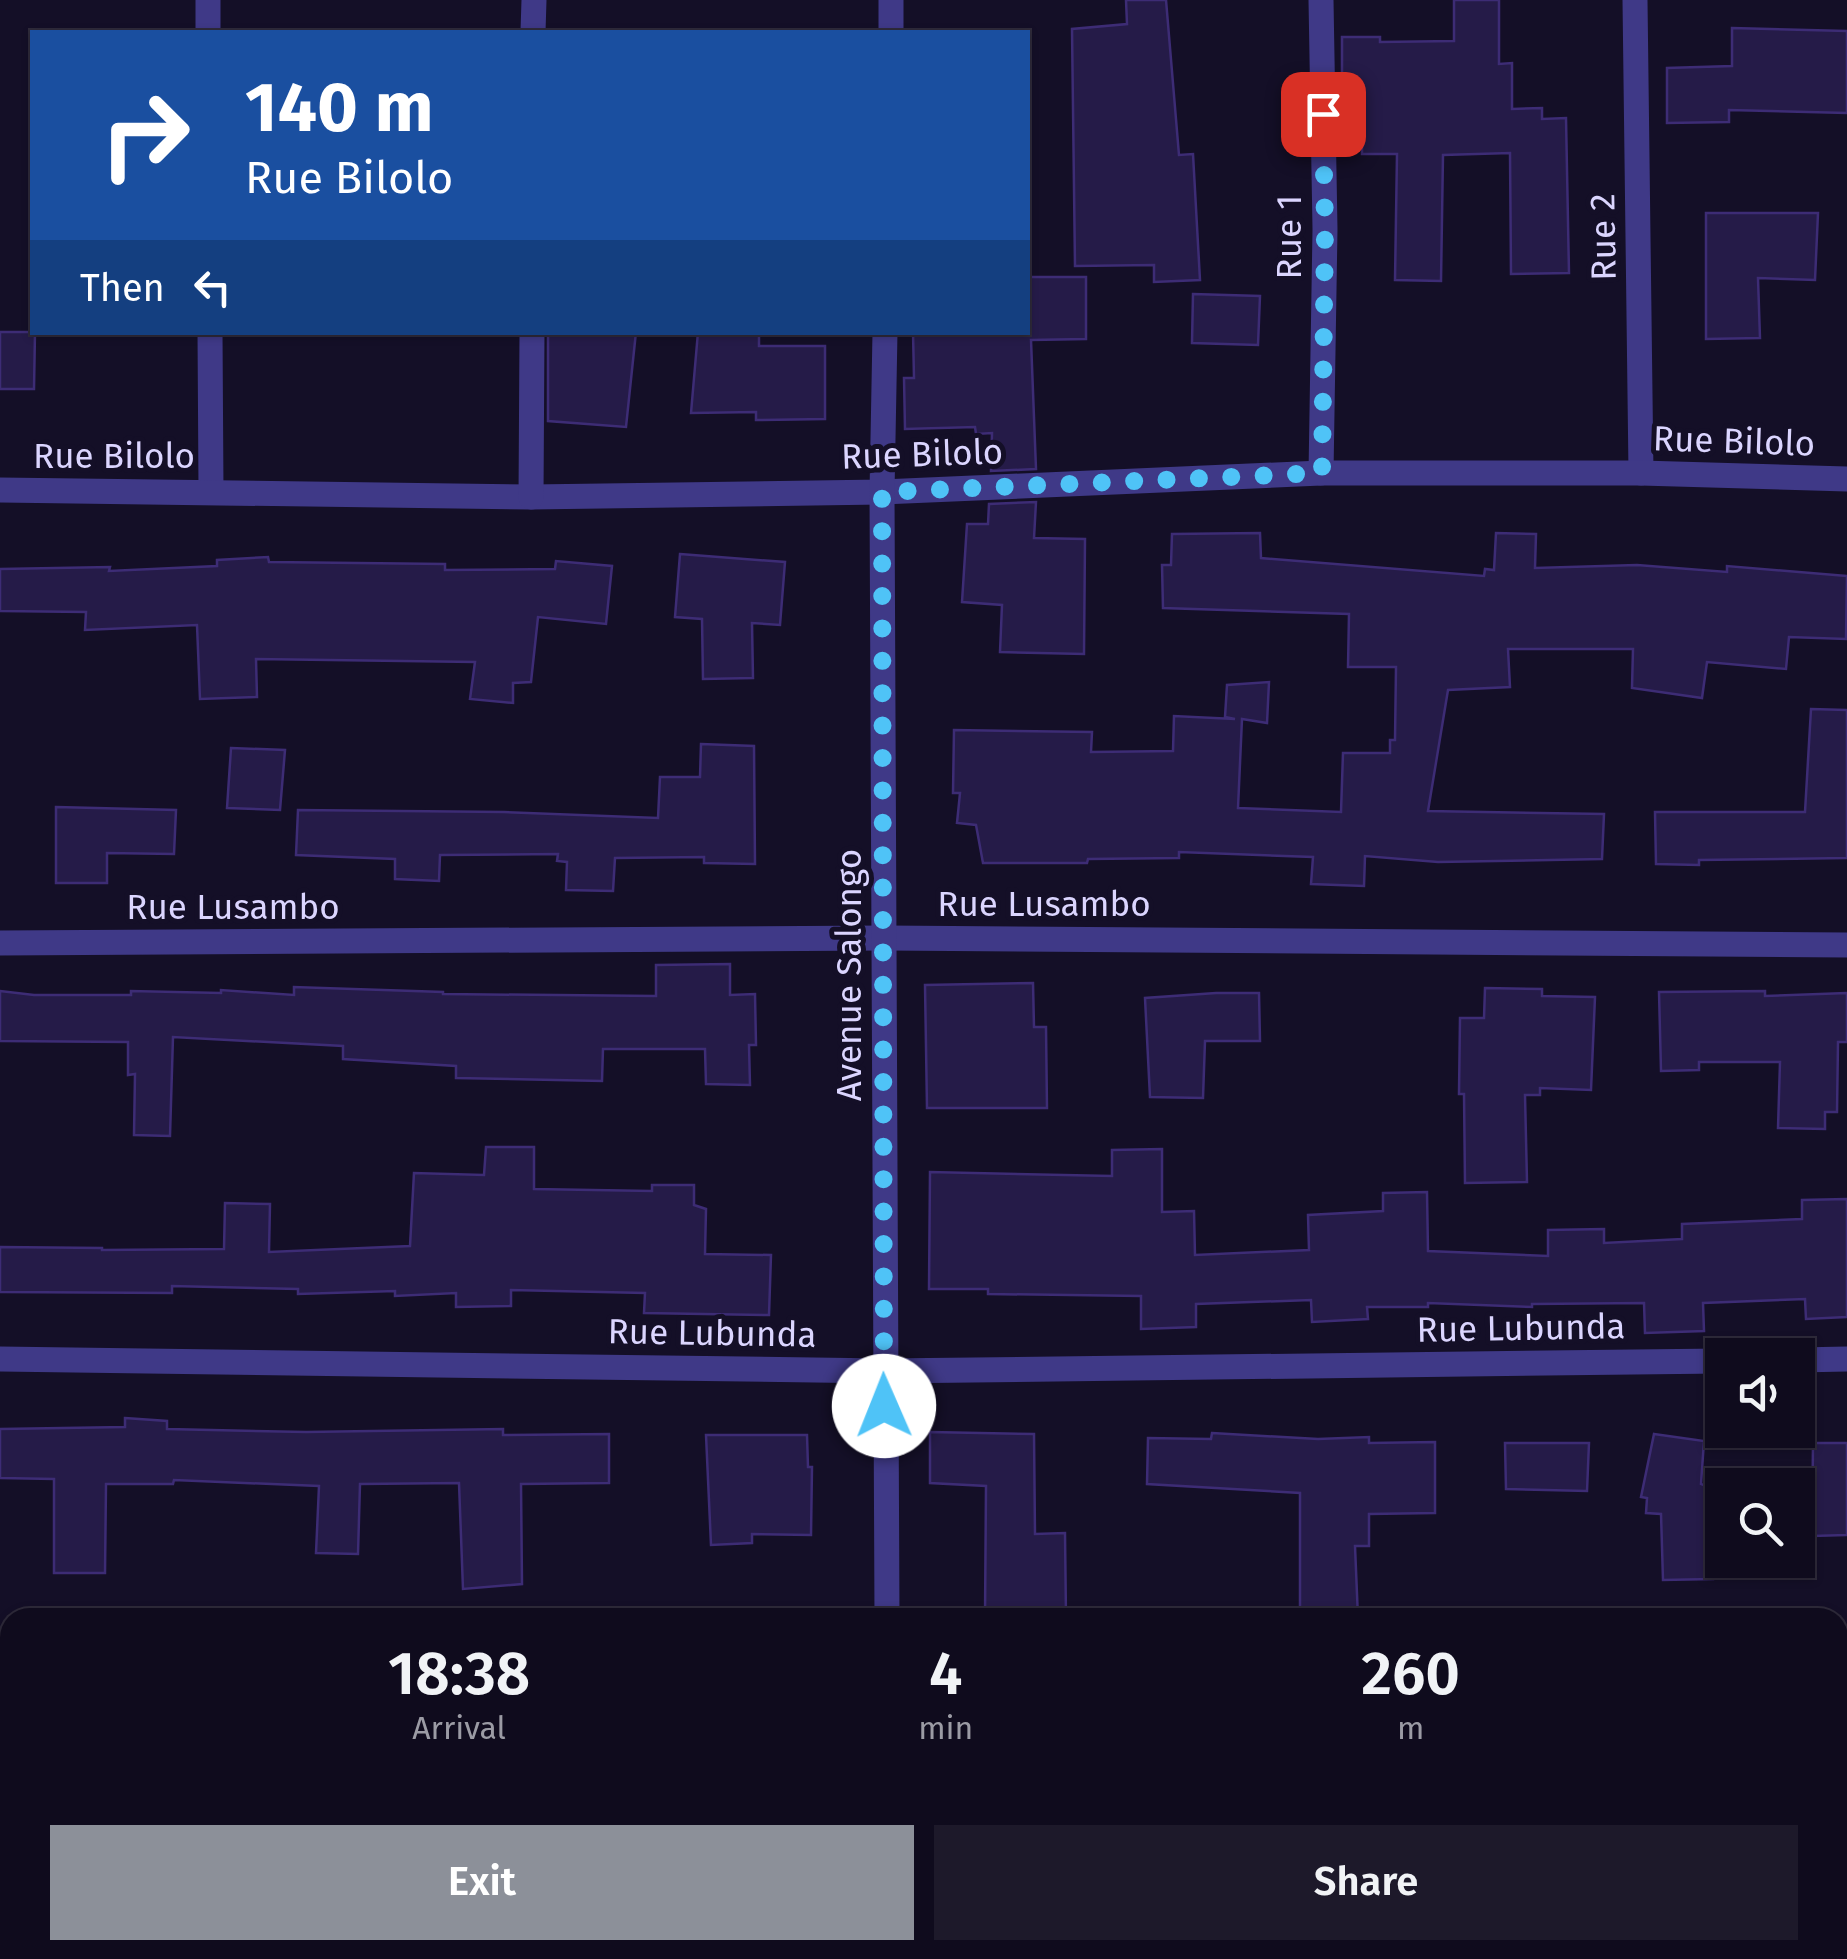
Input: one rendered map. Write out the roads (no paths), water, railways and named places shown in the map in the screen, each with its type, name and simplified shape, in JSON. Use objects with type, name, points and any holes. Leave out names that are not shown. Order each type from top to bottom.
[{"type":"street","points":[[208,0],[208,30]]},
{"type":"street","points":[[534,0],[534,30]]},
{"type":"street","points":[[891,0],[891,30]]},
{"type":"street","name":"Rue 1","points":[[1320,0],[1325,229],[1322,473]]},
{"type":"street","name":"Rue 2","points":[[1635,0],[1641,473]]},
{"type":"street","points":[[210,335],[211,491]]},
{"type":"street","points":[[530,497],[532,335]]},
{"type":"street","name":"Avenue Salongo","points":[[885,335],[882,492],[887,1608]]},
{"type":"street","name":"Rue Bilolo","points":[[0,490],[530,497],[882,492],[1322,473],[1641,473],[1847,479]]},
{"type":"street","name":"Rue Lusambo","points":[[0,943],[885,938],[1847,945]]},
{"type":"street","name":"Rue Lubunda","points":[[0,1359],[884,1371],[1705,1360]]},
{"type":"street","points":[[1815,1360],[1847,1359]]}]
